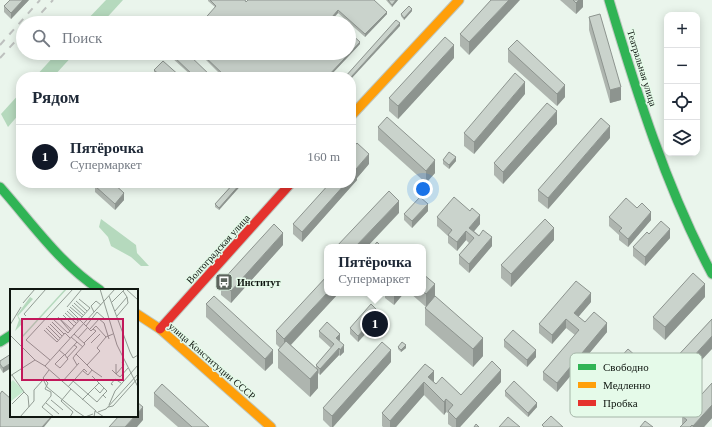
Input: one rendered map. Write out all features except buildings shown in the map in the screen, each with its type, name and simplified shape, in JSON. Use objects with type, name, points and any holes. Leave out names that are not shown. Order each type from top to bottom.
[{"type":"main road","points":[[356,111],[459,0]]},
{"type":"main road","name":"Театральная улица","points":[[609,0],[654,143],[668,182],[712,274]]},
{"type":"main road","points":[[0,187],[87,288]]},
{"type":"main road","name":"Волгоградская улица","points":[[160,329],[287,188]]},
{"type":"main road","name":"улица Конституции СССР","points":[[138,315],[160,329],[271,427]]},
{"type":"main road","points":[[0,342],[10,336]]},
{"type":"green space","points":[[106,0],[123,0],[108,16],[91,16]]},
{"type":"green space","points":[[51,60],[69,60],[58,72],[40,72]]},
{"type":"green space","points":[[16,98],[16,118],[8,127],[1,114]]},
{"type":"green space","points":[[101,219],[136,245],[137,253],[149,266],[141,266],[131,257],[111,246],[108,237],[99,227]]},
{"type":"railway","points":[[26,16],[40,0]]},
{"type":"railway","points":[[38,16],[53,0]]},
{"type":"railway","points":[[0,45],[16,27]]},
{"type":"railway","points":[[0,58],[16,41]]},
{"type":"traffic: fast","points":[[609,0],[630,70],[654,140],[680,208],[712,274]]},
{"type":"traffic: fast","points":[[0,187],[59,255],[72,268],[99,289]]},
{"type":"traffic: fast","points":[[0,342],[10,336]]},
{"type":"traffic: slow","points":[[356,111],[459,0]]},
{"type":"traffic: slow","points":[[138,315],[160,329],[271,427]]},
{"type":"traffic: jam","points":[[160,329],[287,188]]},
{"type":"place","name":"Институт","points":[[224,282]]},
{"type":"place","name":"Пятёрочка","points":[[375,324]]}]
